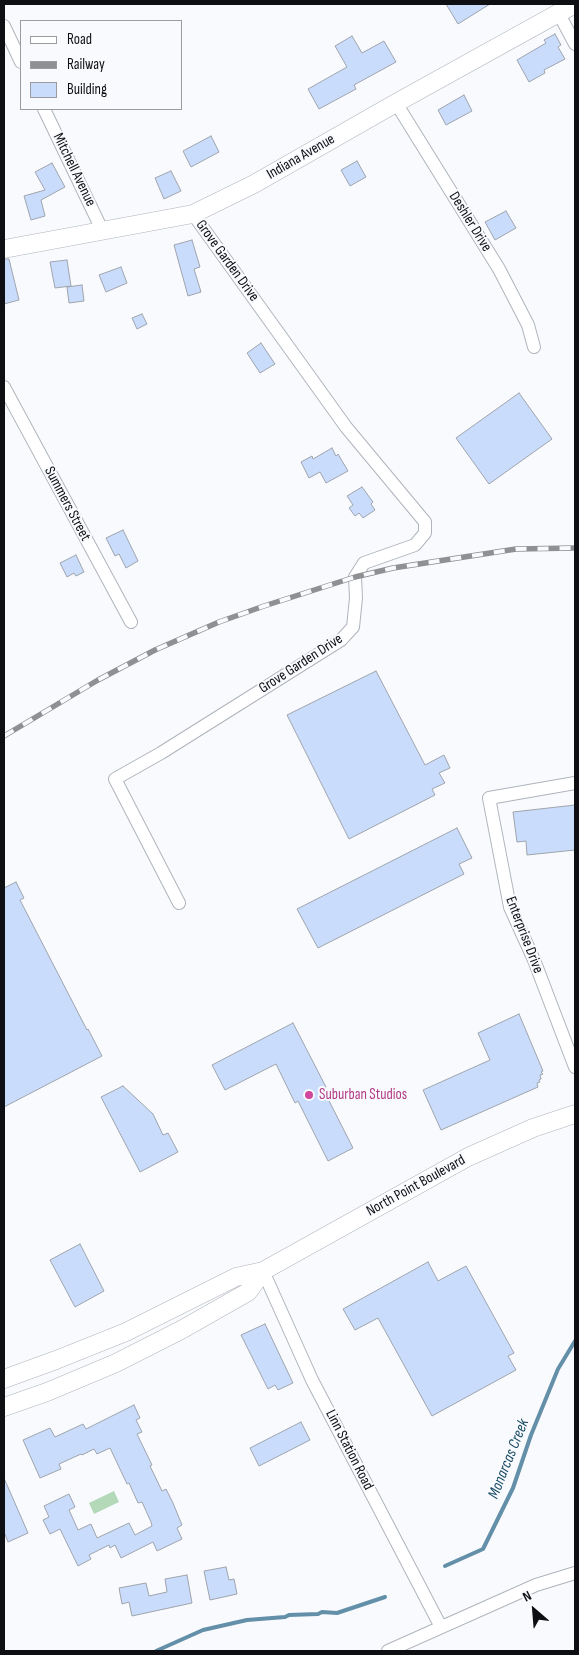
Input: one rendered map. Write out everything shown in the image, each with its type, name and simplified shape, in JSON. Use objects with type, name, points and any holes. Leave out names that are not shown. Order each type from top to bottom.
[{"type":"main road","name":"Indiana Avenue","points":[[4,249],[193,214],[254,184],[396,102],[575,4]]},
{"type":"main road","name":"North Point Boulevard","points":[[4,1379],[126,1332],[236,1277],[263,1270],[468,1157],[533,1128],[575,1114]]},
{"type":"main road","name":"North Point Boulevard","points":[[4,1408],[116,1363],[181,1330],[248,1292],[263,1270]]},
{"type":"street","points":[[559,14],[575,44]]},
{"type":"street","points":[[4,26],[20,60]]},
{"type":"street","name":"Deshler Drive","points":[[396,102],[499,269],[528,325],[534,347]]},
{"type":"street","name":"Mitchell Avenue","points":[[44,110],[103,232]]},
{"type":"street","name":"Grove Garden Drive","points":[[179,903],[115,779],[161,753],[341,640],[353,627],[356,598],[355,577],[364,563],[415,546],[425,533],[425,522],[346,427],[193,214]]},
{"type":"street","name":"Summers Street","points":[[4,386],[131,622]]},
{"type":"street","name":"Enterprise Drive","points":[[575,783],[489,798],[510,907],[534,960],[575,1067]]},
{"type":"street","name":"Linn Station Road","points":[[263,1270],[312,1380],[441,1627]]},
{"type":"street","points":[[388,1651],[536,1585],[574,1576]]},
{"type":"green space","points":[[114,1491],[119,1502],[94,1514],[89,1503]]},
{"type":"building","points":[[446,4],[490,4],[458,24]]},
{"type":"building","points":[[555,34],[561,45],[558,47],[565,59],[544,70],[545,73],[529,82],[517,60],[546,43],[544,40]]},
{"type":"building","points":[[352,36],[362,53],[384,41],[396,62],[354,85],[356,89],[319,109],[308,89],[347,67],[335,46]]},
{"type":"building","points":[[464,95],[472,111],[446,125],[438,110]]},
{"type":"building","points":[[211,136],[219,152],[191,167],[183,151]]},
{"type":"building","points":[[357,161],[366,177],[350,186],[341,170]]},
{"type":"building","points":[[52,163],[65,187],[41,200],[45,216],[31,220],[24,196],[45,190],[35,172]]},
{"type":"building","points":[[171,171],[181,191],[164,199],[155,178]]},
{"type":"building","points":[[506,211],[516,228],[495,240],[485,222]]},
{"type":"building","points":[[192,240],[200,267],[194,269],[201,292],[188,296],[174,245]]},
{"type":"building","points":[[4,259],[9,259],[19,300],[4,304]]},
{"type":"building","points":[[67,260],[71,286],[55,288],[50,262]]},
{"type":"building","points":[[121,267],[127,283],[106,292],[99,275]]},
{"type":"building","points":[[82,285],[84,301],[69,303],[67,287]]},
{"type":"building","points":[[142,314],[147,324],[137,329],[132,318]]},
{"type":"building","points":[[261,343],[275,364],[260,373],[247,353]]},
{"type":"building","points":[[519,393],[552,439],[489,484],[456,438]]},
{"type":"building","points":[[332,448],[348,471],[326,483],[320,472],[309,478],[301,462],[312,456],[313,459]]},
{"type":"building","points":[[362,487],[373,502],[371,504],[375,510],[363,518],[359,513],[355,516],[349,508],[353,505],[347,496]]},
{"type":"building","points":[[123,530],[138,561],[126,568],[119,554],[115,556],[106,538]]},
{"type":"building","points":[[76,555],[84,572],[76,576],[74,573],[67,577],[60,563]]},
{"type":"building","points":[[376,671],[425,765],[444,755],[450,768],[439,773],[445,783],[432,789],[435,795],[349,839],[287,715]]},
{"type":"building","points":[[575,805],[575,850],[527,855],[526,841],[517,842],[513,812]]},
{"type":"building","points":[[457,828],[472,858],[459,864],[464,874],[318,948],[297,909]]},
{"type":"building","points":[[16,882],[24,898],[20,900],[102,1056],[4,1107],[4,888]]},
{"type":"building","points":[[519,1014],[543,1071],[541,1072],[543,1074],[540,1075],[540,1082],[537,1083],[538,1087],[441,1130],[423,1090],[490,1060],[478,1033]]},
{"type":"building","name":"Suburban Studios","points":[[293,1023],[326,1087],[323,1089],[353,1148],[328,1161],[298,1101],[295,1103],[276,1064],[225,1090],[212,1065]]},
{"type":"building","points":[[123,1086],[153,1114],[163,1135],[168,1133],[178,1152],[140,1172],[101,1097]]},
{"type":"building","points":[[80,1244],[104,1291],[75,1307],[50,1260]]},
{"type":"building","points":[[428,1262],[438,1281],[466,1266],[514,1353],[508,1356],[516,1370],[432,1416],[378,1318],[355,1330],[343,1309]]},
{"type":"building","points":[[265,1324],[293,1383],[278,1390],[275,1385],[268,1389],[241,1335]]},
{"type":"building","points":[[134,1405],[140,1418],[136,1420],[142,1432],[137,1434],[162,1491],[166,1489],[173,1503],[182,1525],[177,1528],[182,1539],[157,1551],[153,1542],[121,1558],[115,1545],[110,1548],[109,1545],[89,1555],[91,1559],[78,1566],[60,1529],[50,1534],[43,1520],[49,1517],[44,1506],[69,1494],[75,1507],[69,1510],[78,1530],[91,1524],[97,1538],[129,1523],[135,1535],[152,1526],[151,1522],[142,1502],[138,1503],[129,1483],[127,1484],[110,1448],[97,1454],[94,1449],[81,1454],[59,1464],[61,1469],[40,1478],[23,1440],[50,1428],[55,1437],[83,1424],[86,1429]]},
{"type":"building","points":[[301,1422],[310,1440],[259,1466],[250,1448]]},
{"type":"building","points":[[4,1478],[28,1533],[8,1542],[4,1532]]},
{"type":"building","points":[[226,1567],[229,1580],[234,1579],[237,1594],[210,1600],[204,1571]]},
{"type":"building","points":[[187,1575],[192,1603],[132,1616],[129,1602],[122,1604],[119,1588],[146,1583],[149,1596],[167,1592],[165,1579]]},
{"type":"waterway","name":"Monarcas Creek","points":[[445,1566],[483,1549],[513,1488],[531,1435],[558,1369],[575,1341]]},
{"type":"waterway","name":"Monarcas Creek","points":[[156,1651],[203,1630],[247,1620],[318,1614],[322,1612],[337,1613],[385,1597]]},
{"type":"railway","points":[[4,736],[98,680],[155,650],[219,622],[264,606],[355,577],[393,568],[516,549],[575,548]]},
{"type":"place","name":"Suburban Studios","points":[[309,1095]]}]
